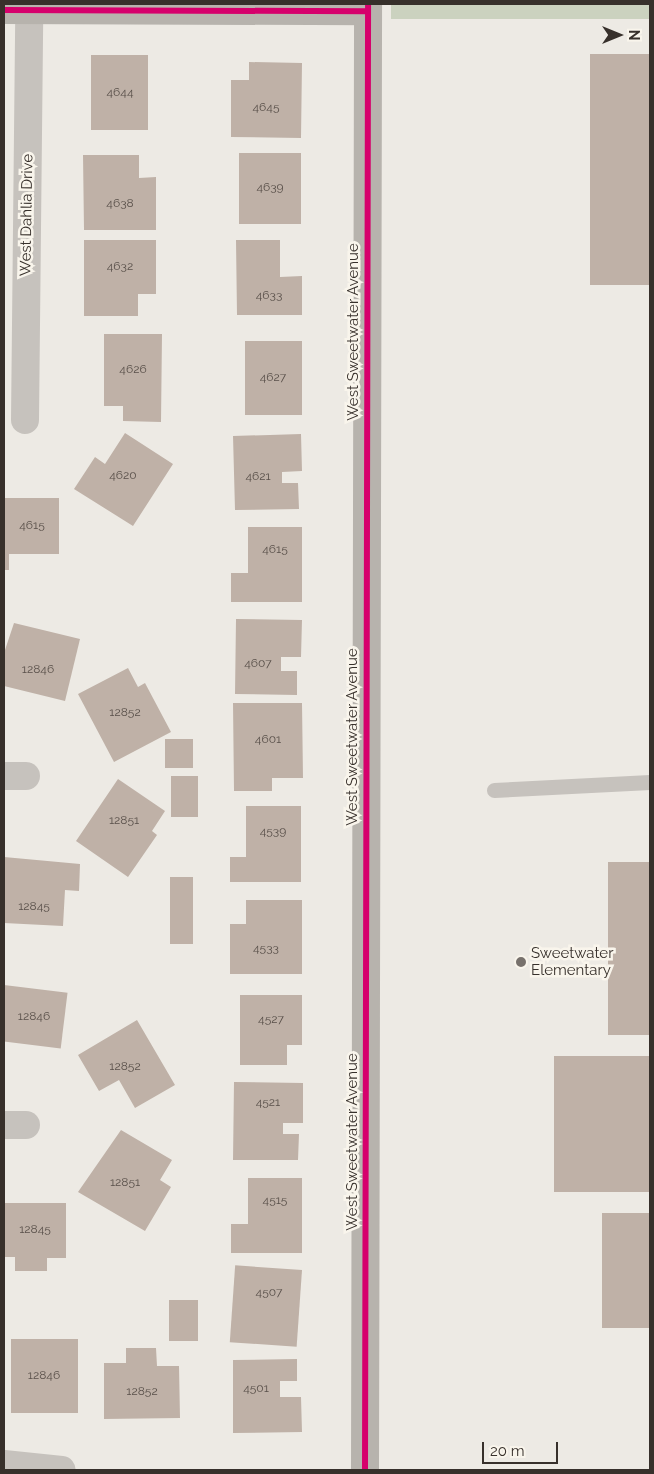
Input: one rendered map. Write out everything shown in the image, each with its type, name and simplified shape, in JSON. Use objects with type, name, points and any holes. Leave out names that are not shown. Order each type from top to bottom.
[{"type":"street","points":[[17,10],[368,7]]},
{"type":"street","name":"West Sweetwater Avenue","points":[[365,1470],[368,7]]},
{"type":"street","name":"West Dahlia Drive","points":[[17,10],[25,420]]},
{"type":"street","points":[[4,1464],[50,1470]]},
{"type":"lane","points":[[494,790],[650,782]]},
{"type":"green space","points":[[391,4],[650,4],[650,19],[391,19]]},
{"type":"building","points":[[590,54],[650,54],[650,285],[590,285]]},
{"type":"building","points":[[91,55],[148,55],[148,130],[91,130]]},
{"type":"building","points":[[249,62],[302,63],[301,138],[231,137],[231,80],[249,80]]},
{"type":"building","points":[[239,153],[301,153],[301,224],[239,224]]},
{"type":"building","points":[[83,155],[139,155],[139,178],[156,177],[156,230],[84,230]]},
{"type":"building","points":[[84,240],[156,240],[156,294],[138,294],[138,316],[84,316]]},
{"type":"building","points":[[236,240],[280,240],[280,277],[302,276],[302,315],[237,315]]},
{"type":"building","points":[[104,334],[162,334],[161,422],[123,421],[123,406],[104,406]]},
{"type":"building","points":[[245,341],[302,341],[302,415],[245,415]]},
{"type":"building","points":[[125,433],[173,464],[133,526],[74,489],[95,457],[105,464]]},
{"type":"building","points":[[301,434],[302,471],[282,472],[282,483],[298,483],[299,509],[235,510],[233,436]]},
{"type":"building","points":[[4,498],[59,498],[59,554],[9,554],[9,570],[4,570]]},
{"type":"building","points":[[248,527],[302,527],[302,602],[231,602],[231,573],[248,573]]},
{"type":"building","points":[[236,619],[302,620],[301,657],[281,657],[281,671],[297,671],[297,695],[235,694]]},
{"type":"building","points":[[14,623],[80,639],[65,701],[4,686],[4,653]]},
{"type":"building","points":[[128,668],[138,687],[145,683],[171,732],[114,762],[78,694]]},
{"type":"building","points":[[233,703],[302,703],[303,778],[272,778],[272,791],[234,791]]},
{"type":"building","points":[[165,739],[193,739],[193,768],[165,768]]},
{"type":"building","points":[[171,776],[198,776],[198,817],[171,817]]},
{"type":"building","points":[[118,779],[165,811],[152,831],[157,835],[128,877],[76,841]]},
{"type":"building","points":[[246,806],[301,806],[301,882],[230,882],[230,857],[246,857]]},
{"type":"building","points":[[4,857],[80,864],[79,891],[65,890],[63,926],[4,923]]},
{"type":"building","points":[[608,862],[650,862],[650,1035],[608,1035]]},
{"type":"building","points":[[170,877],[193,877],[193,944],[170,944]]},
{"type":"building","points":[[246,900],[302,900],[302,974],[230,974],[230,924],[246,924]]},
{"type":"building","points":[[4,985],[68,993],[61,1048],[4,1041]]},
{"type":"building","points":[[240,995],[302,995],[302,1045],[287,1045],[287,1065],[240,1065]]},
{"type":"building","points":[[137,1020],[175,1085],[135,1108],[119,1080],[99,1091],[78,1055]]},
{"type":"building","points":[[554,1056],[650,1056],[650,1192],[554,1192]]},
{"type":"building","points":[[234,1082],[303,1083],[303,1123],[283,1123],[283,1134],[299,1134],[298,1160],[233,1160]]},
{"type":"building","points":[[121,1130],[172,1160],[160,1180],[171,1187],[145,1231],[78,1192]]},
{"type":"building","points":[[248,1178],[302,1178],[302,1253],[231,1253],[231,1224],[248,1224]]},
{"type":"building","points":[[4,1203],[66,1203],[66,1258],[47,1258],[47,1271],[15,1271],[15,1257],[4,1257]]},
{"type":"building","points":[[602,1213],[650,1213],[650,1328],[602,1328]]},
{"type":"building","points":[[235,1265],[302,1270],[297,1347],[230,1342]]},
{"type":"building","points":[[169,1300],[198,1300],[198,1341],[169,1341]]},
{"type":"building","points":[[11,1339],[78,1339],[78,1413],[11,1413]]},
{"type":"building","points":[[126,1348],[156,1348],[157,1366],[179,1366],[180,1418],[104,1419],[104,1363],[126,1363]]},
{"type":"building","points":[[297,1359],[297,1381],[280,1381],[280,1397],[301,1397],[302,1432],[233,1433],[233,1360]]},
{"type":"cycle path","points":[[365,1470],[368,4]]},
{"type":"cycle path","points":[[4,10],[368,11]]},
{"type":"place","name":"Sweetwater Elementary","points":[[521,962]]}]
